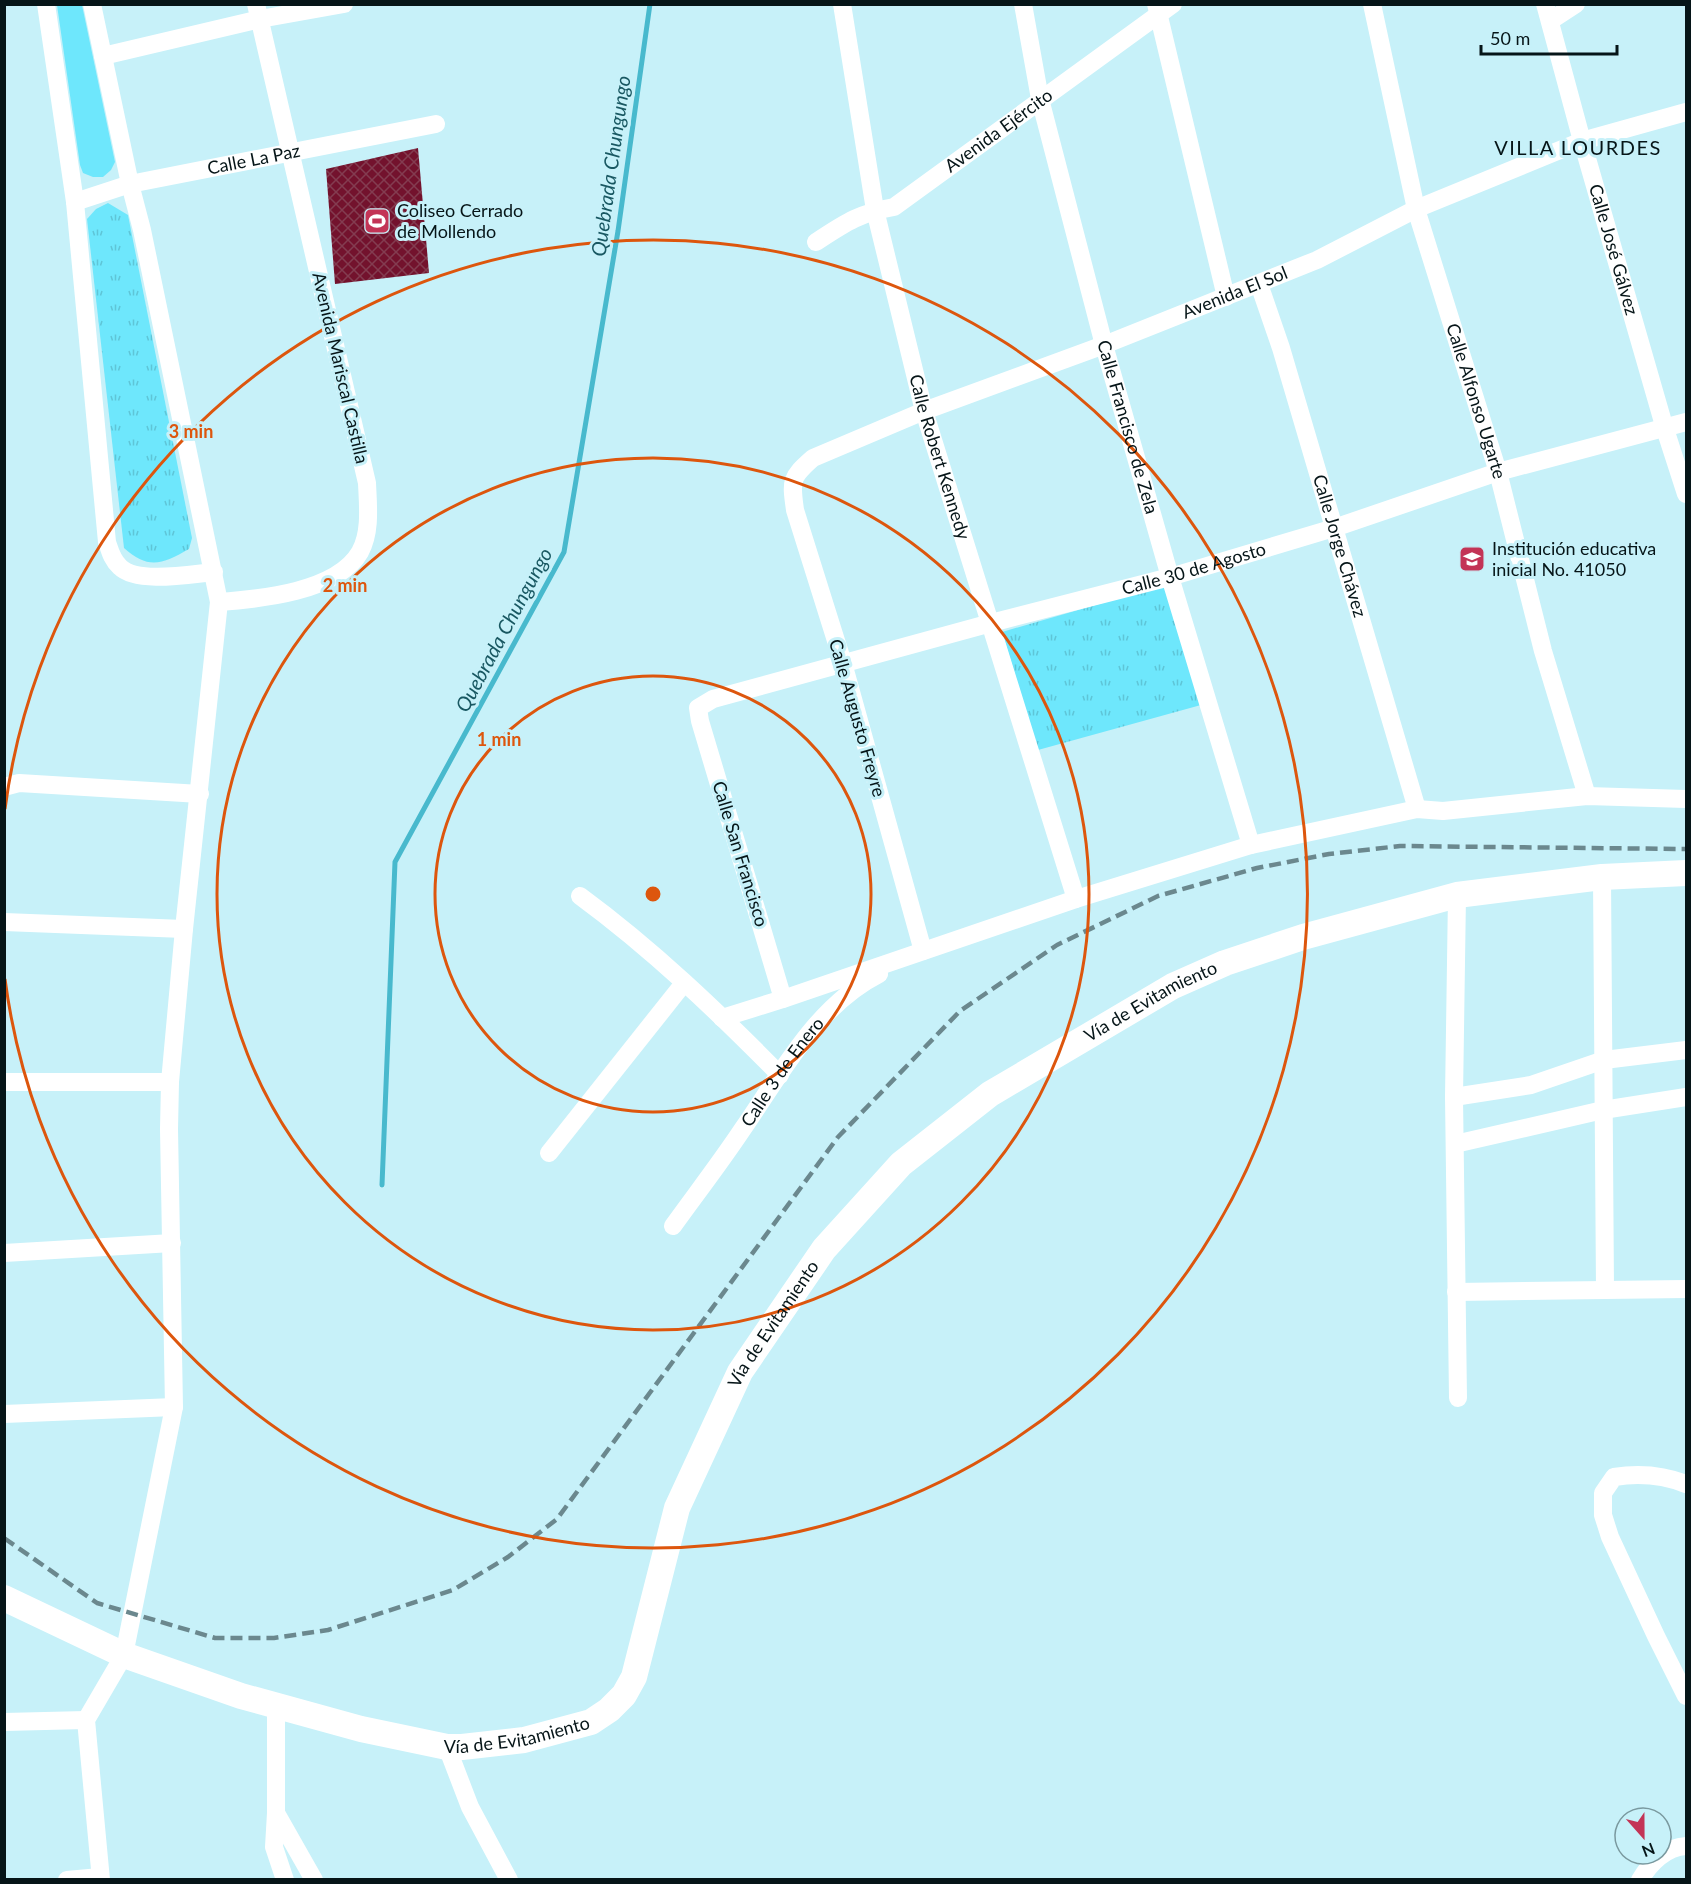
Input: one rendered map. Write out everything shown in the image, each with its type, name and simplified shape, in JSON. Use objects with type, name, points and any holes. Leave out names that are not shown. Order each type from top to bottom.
[{"type":"main road","name":"Vía de Evitamiento","points":[[4,1598],[126,1644],[242,1696],[361,1729],[447,1747],[462,1747],[524,1740],[591,1722],[609,1710],[624,1695],[634,1677],[677,1508],[740,1372],[824,1249],[901,1164],[990,1094],[1173,986],[1225,963],[1303,937],[1457,895],[1602,877],[1686,873]]},
{"type":"street","points":[[46,4],[75,202],[107,542],[112,558],[122,569],[134,574],[151,576],[214,572]]},
{"type":"street","points":[[67,1880],[100,1878],[86,1720],[126,1644],[174,1407],[170,1082],[219,602],[142,230],[92,4]]},
{"type":"street","points":[[103,56],[258,12],[344,4]]},
{"type":"street","name":"Calle Robert Kennedy","points":[[842,4],[875,210],[924,411],[1076,899]]},
{"type":"street","name":"Calle Francisco de Zela","points":[[1023,4],[1040,99],[1104,345],[1170,577],[1251,845]]},
{"type":"street","name":"Calle Alfonso Ugarte","points":[[1372,4],[1416,209],[1498,472],[1543,651],[1587,796]]},
{"type":"street","points":[[1548,13],[1576,4]]},
{"type":"street","points":[[1163,8],[1226,297]]},
{"type":"street","name":"Avenida Ejército","points":[[816,242],[853,218],[875,210],[894,207],[1163,8]]},
{"type":"street","name":"Avenida Mariscal Castilla","points":[[219,602],[258,600],[309,587],[342,572],[360,552],[368,526],[367,483],[258,12]]},
{"type":"street","name":"Calle José Gálvez","points":[[1548,13],[1582,141],[1686,494]]},
{"type":"street","name":"Avenida El Sol","points":[[792,485],[798,471],[813,458],[924,411],[1104,345],[1259,284],[1317,260],[1416,209],[1582,141],[1686,112]]},
{"type":"street","name":"Calle La Paz","points":[[75,202],[130,184],[436,124]]},
{"type":"street","name":"Calle Jorge Chávez","points":[[1259,284],[1281,348],[1417,809]]},
{"type":"street","name":"Calle 30 de Agosto","points":[[699,708],[713,699],[1170,577],[1334,528],[1498,472],[1686,422]]},
{"type":"street","name":"Calle Augusto Freyre","points":[[792,485],[795,510],[843,663],[923,951]]},
{"type":"street","name":"Calle San Francisco","points":[[699,708],[700,721],[730,826],[746,871],[783,999]]},
{"type":"street","points":[[4,787],[19,783],[200,794]]},
{"type":"street","points":[[722,1018],[1076,899],[1251,845],[1417,809],[1443,811],[1587,796],[1686,799]]},
{"type":"street","points":[[1602,877],[1605,1290]]},
{"type":"street","points":[[1457,895],[1454,1097],[1458,1398]]},
{"type":"street","points":[[580,896],[622,927],[722,1018],[780,1075]]},
{"type":"street","points":[[4,922],[184,929]]},
{"type":"street","name":"Calle 3 de Enero","points":[[673,1226],[806,1037],[851,992],[871,978],[923,951]]},
{"type":"street","points":[[549,1153],[684,983]]},
{"type":"street","points":[[1454,1097],[1531,1085],[1604,1060],[1686,1050]]},
{"type":"street","points":[[4,1082],[170,1082]]},
{"type":"street","points":[[1455,1144],[1603,1110],[1686,1097]]},
{"type":"street","points":[[4,1253],[172,1243]]},
{"type":"street","points":[[1456,1292],[1686,1288]]},
{"type":"street","points":[[4,1414],[174,1407]]},
{"type":"street","points":[[1686,1484],[1668,1477],[1629,1474],[1614,1477],[1603,1493],[1603,1515],[1610,1537],[1686,1696]]},
{"type":"street","points":[[276,1705],[274,1847],[285,1880]]},
{"type":"street","points":[[4,1722],[86,1720]]},
{"type":"street","points":[[447,1747],[470,1807],[506,1878]]},
{"type":"street","points":[[276,1813],[314,1880]]},
{"type":"street","points":[[1640,1880],[1646,1870],[1661,1855],[1679,1846],[1686,1846]]},
{"type":"green space","points":[[57,5],[82,5],[115,162],[111,170],[103,177],[93,177],[83,173],[80,165]]},
{"type":"green space","points":[[108,203],[128,215],[192,538],[189,549],[163,561],[141,560],[124,548],[87,219],[96,209]]},
{"type":"green space","points":[[1168,584],[1201,705],[1038,750],[1002,632]]},
{"type":"building","name":"Coliseo Cerrado de Mollendo","points":[[418,148],[429,273],[335,284],[326,169]]},
{"type":"waterway","name":"Quebrada Chungungo","points":[[382,1185],[395,862],[564,552],[618,231],[650,4]]},
{"type":"railway","points":[[4,1538],[97,1603],[215,1638],[274,1638],[328,1630],[453,1590],[508,1557],[557,1519],[838,1137],[960,1011],[1057,945],[1158,896],[1257,868],[1329,854],[1400,846],[1686,849]]},
{"type":"place","name":"Coliseo Cerrado de Mollendo","points":[[377,221]]},
{"type":"place","name":"Institución educativa inicial No. 41050","points":[[1472,559]]},
{"type":"district","name":"VILLA LOURDES","points":[[1578,148]]}]
